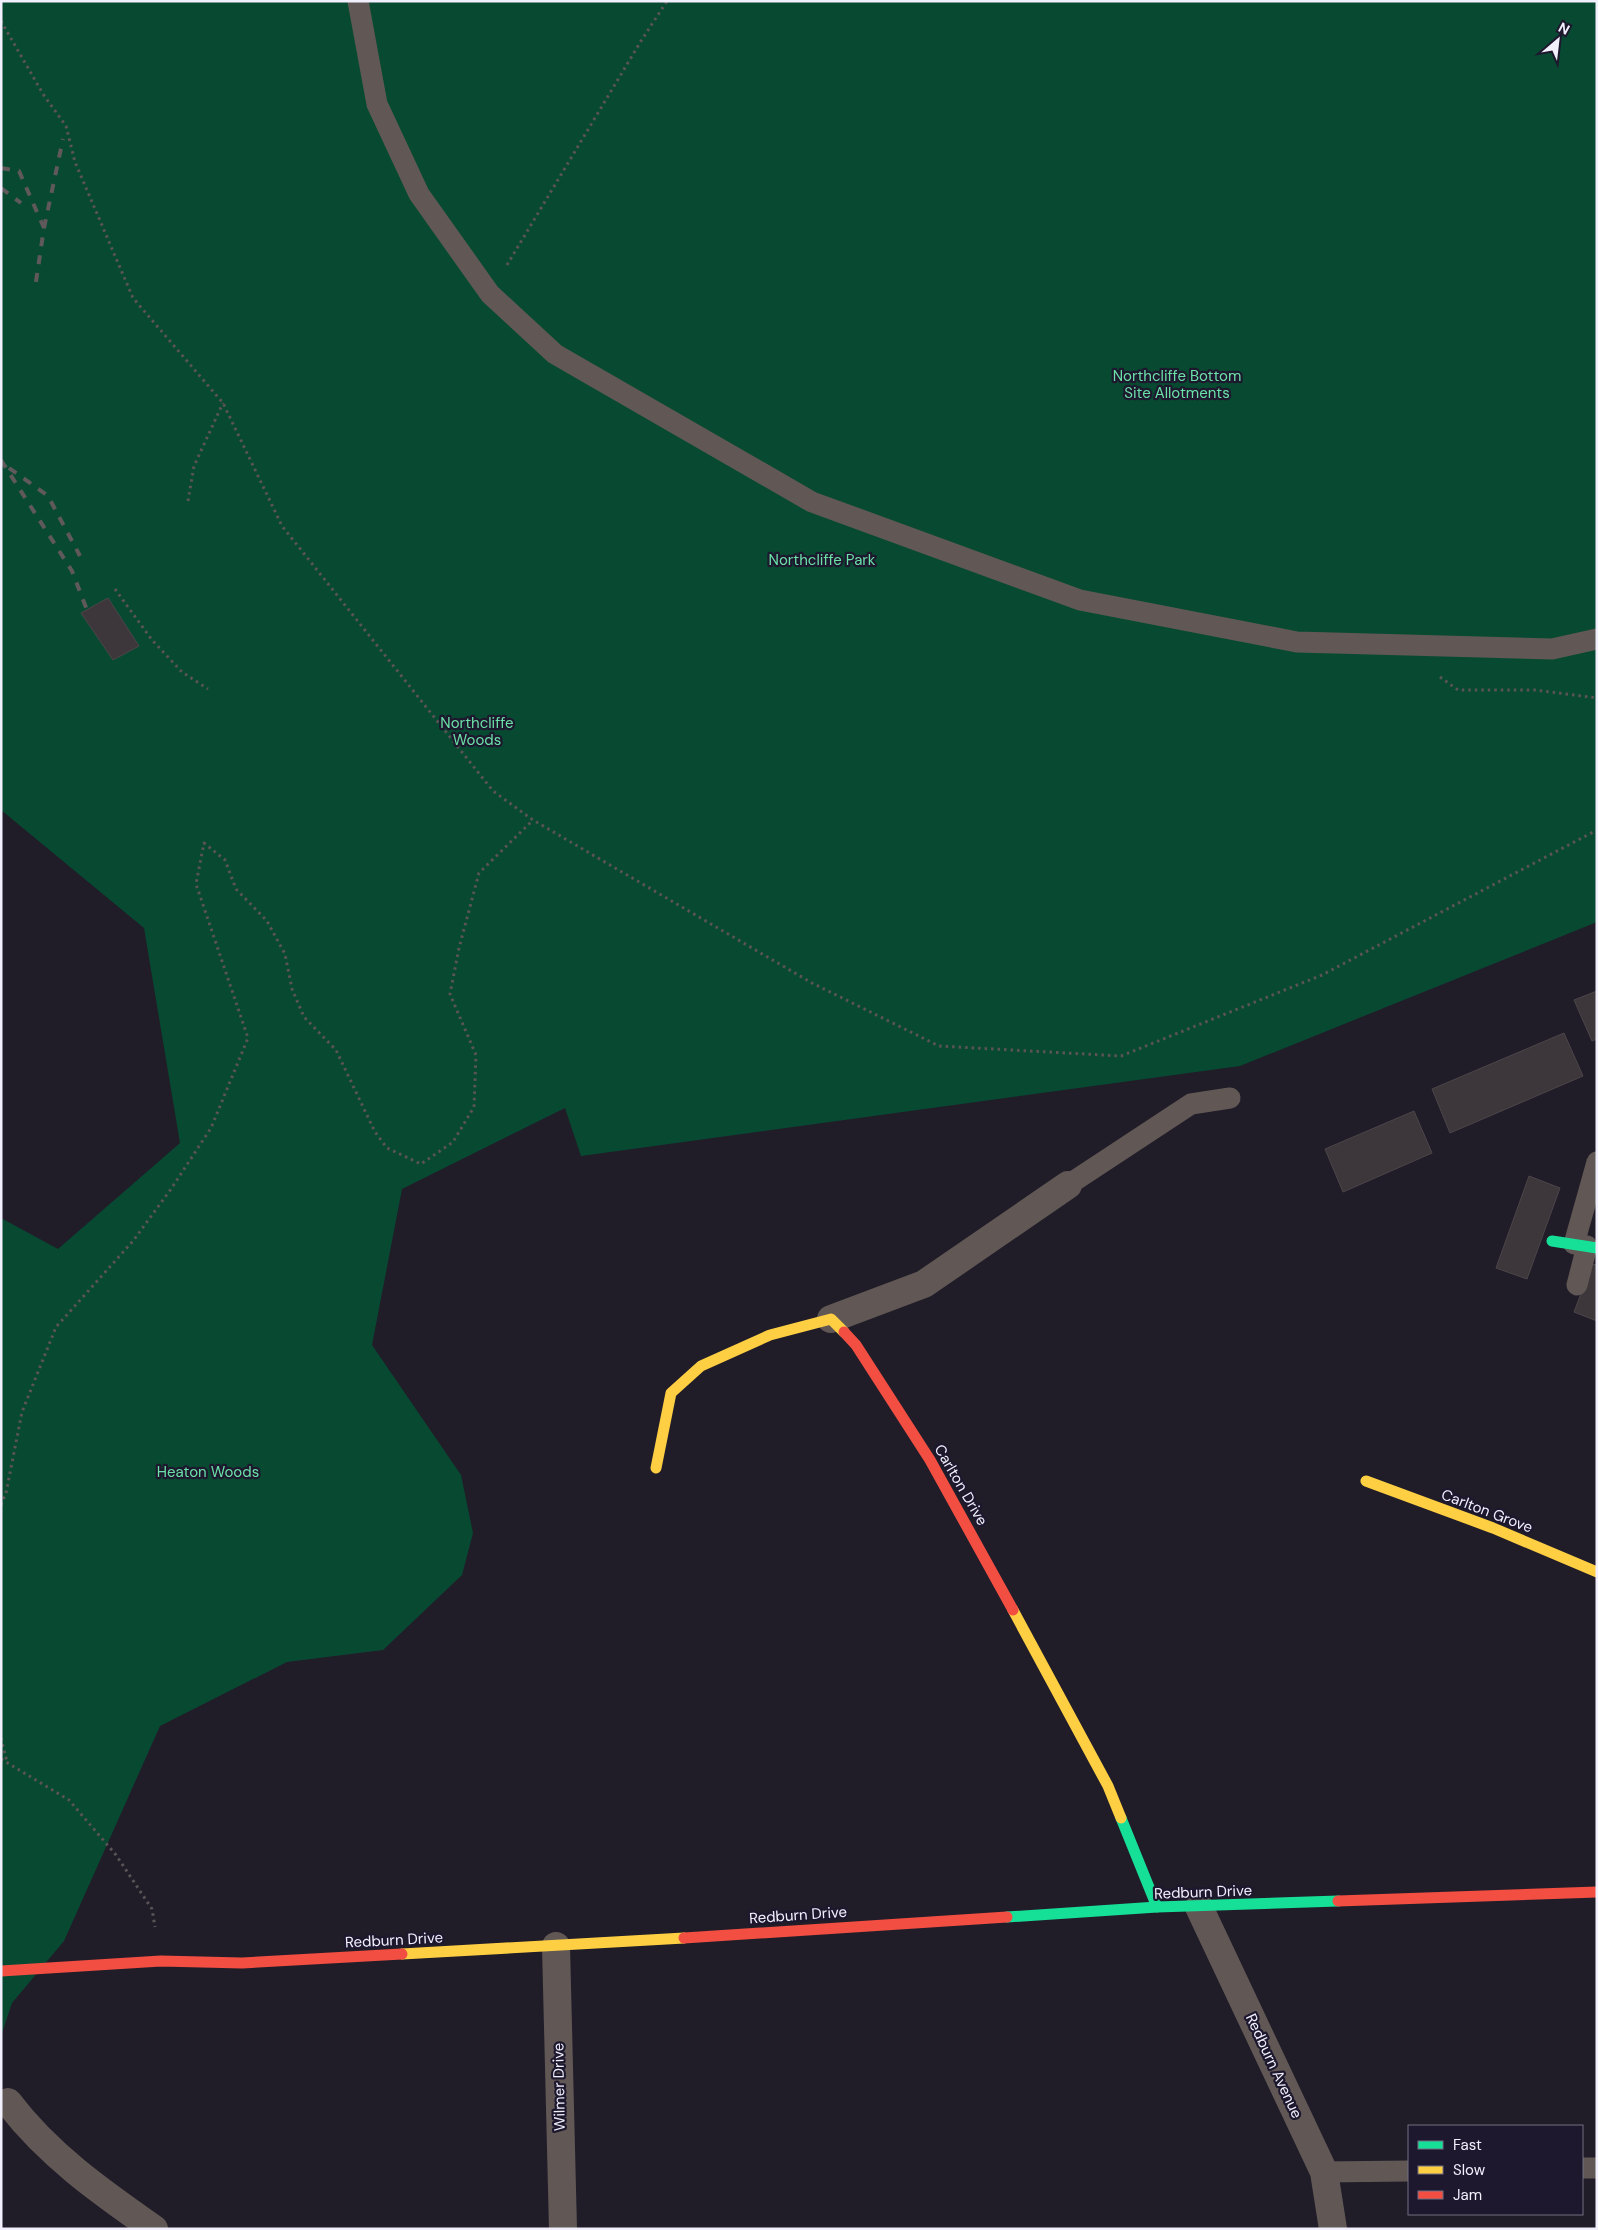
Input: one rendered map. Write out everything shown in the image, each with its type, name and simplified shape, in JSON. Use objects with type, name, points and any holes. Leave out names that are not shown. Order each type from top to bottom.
[{"type":"street","points":[[656,1468],[671,1393],[701,1366],[770,1335],[831,1319],[924,1284],[1068,1185]]},
{"type":"street","points":[[1552,1241],[1586,1246]]},
{"type":"street","name":"Carlton Drive","points":[[831,1319],[856,1345],[930,1460],[1030,1640],[1108,1786],[1157,1908]]},
{"type":"street","name":"Carlton Grove","points":[[1366,1481],[1493,1528],[1597,1572]]},
{"type":"street","name":"Redburn Drive","points":[[1,1971],[161,1961],[242,1963],[556,1946],[1157,1908],[1597,1892]]},
{"type":"street","name":"Redburn Avenue","points":[[1199,1907],[1324,2172],[1333,2229]]},
{"type":"street","name":"Wilmer Drive","points":[[556,1946],[563,2229]]},
{"type":"street","points":[[8,2102],[23,2123],[90,2185],[154,2229]]},
{"type":"lane","points":[[358,1],[377,104],[419,194],[490,294],[555,354],[812,502],[1080,600],[1297,642],[1552,649],[1597,639]]},
{"type":"lane","points":[[1068,1185],[1191,1104],[1230,1098]]},
{"type":"lane","points":[[1577,1285],[1586,1246],[1597,1162]]},
{"type":"lane","points":[[1583,2168],[1597,2168]]},
{"type":"lane","points":[[1324,2172],[1408,2171]]},
{"type":"path","points":[[490,294],[641,41],[667,1]]},
{"type":"path","points":[[1,21],[43,94],[66,126],[75,162],[133,298],[223,403],[282,526],[493,791],[533,820],[812,983],[939,1046],[1121,1056],[1322,975],[1597,830]]},
{"type":"path","points":[[188,501],[194,466],[223,403]]},
{"type":"path","points":[[116,589],[152,640],[182,672],[208,689]]},
{"type":"path","points":[[1395,645],[1458,690],[1535,690],[1597,698]]},
{"type":"path","points":[[1,1505],[6,1492],[22,1412],[56,1327],[133,1241],[171,1189],[211,1128],[248,1038],[196,884],[204,843],[225,860],[236,890],[267,921],[285,954],[292,989],[304,1017],[336,1050],[375,1132],[387,1148],[422,1164],[453,1142],[474,1107],[476,1055],[450,994],[458,948],[479,873],[533,820]]},
{"type":"path","points":[[1,1738],[7,1763]]},
{"type":"path","points":[[1,1759],[69,1800],[116,1855],[152,1909],[161,1961]]},
{"type":"green space","name":"Northcliffe Park","points":[[1,1],[1597,1],[1597,922],[1240,1066],[581,1156],[565,1108],[402,1189],[372,1345],[461,1475],[473,1533],[462,1575],[383,1650],[287,1662],[160,1726],[64,1941],[12,2003],[1,2036],[1,1218],[58,1249],[180,1143],[144,928],[1,810]]},
{"type":"building","points":[[108,598],[139,646],[113,660],[81,613]]},
{"type":"building","points":[[1597,991],[1597,1039],[1592,1041],[1574,1000]]},
{"type":"building","points":[[1564,1033],[1583,1076],[1450,1133],[1432,1089]]},
{"type":"building","points":[[1414,1111],[1432,1153],[1343,1192],[1325,1149]]},
{"type":"building","points":[[1529,1176],[1560,1188],[1527,1279],[1496,1268]]},
{"type":"building","points":[[1592,1264],[1597,1265],[1597,1321],[1574,1312]]},
{"type":"railway","points":[[44,228],[63,139]]},
{"type":"railway","points":[[1,168],[19,171],[44,228],[35,288]]},
{"type":"railway","points":[[1,188],[21,203]]},
{"type":"railway","points":[[1,460],[72,571],[87,610]]},
{"type":"railway","points":[[9,468],[48,496],[80,556]]},
{"type":"traffic: fast","points":[[1552,1241],[1597,1248]]},
{"type":"traffic: fast","points":[[1121,1818],[1157,1907]]},
{"type":"traffic: fast","points":[[1007,1917],[1157,1907],[1338,1901]]},
{"type":"traffic: slow","points":[[656,1468],[671,1393],[701,1366],[770,1335],[831,1319],[844,1332]]},
{"type":"traffic: slow","points":[[1366,1481],[1493,1528],[1597,1572]]},
{"type":"traffic: slow","points":[[1013,1610],[1108,1786],[1121,1818]]},
{"type":"traffic: slow","points":[[402,1954],[684,1938]]},
{"type":"traffic: jam","points":[[844,1332],[856,1345],[930,1460],[1013,1610]]},
{"type":"traffic: jam","points":[[1338,1901],[1597,1892]]},
{"type":"traffic: jam","points":[[684,1938],[1007,1917]]},
{"type":"traffic: jam","points":[[1,1971],[161,1961],[242,1963],[402,1954]]},
{"type":"park label","name":"Northcliffe Bottom Site Allotments","points":[[1177,384]]},
{"type":"park label","name":"Northcliffe Woods","points":[[477,732]]},
{"type":"park label","name":"Heaton Woods","points":[[208,1472]]}]
